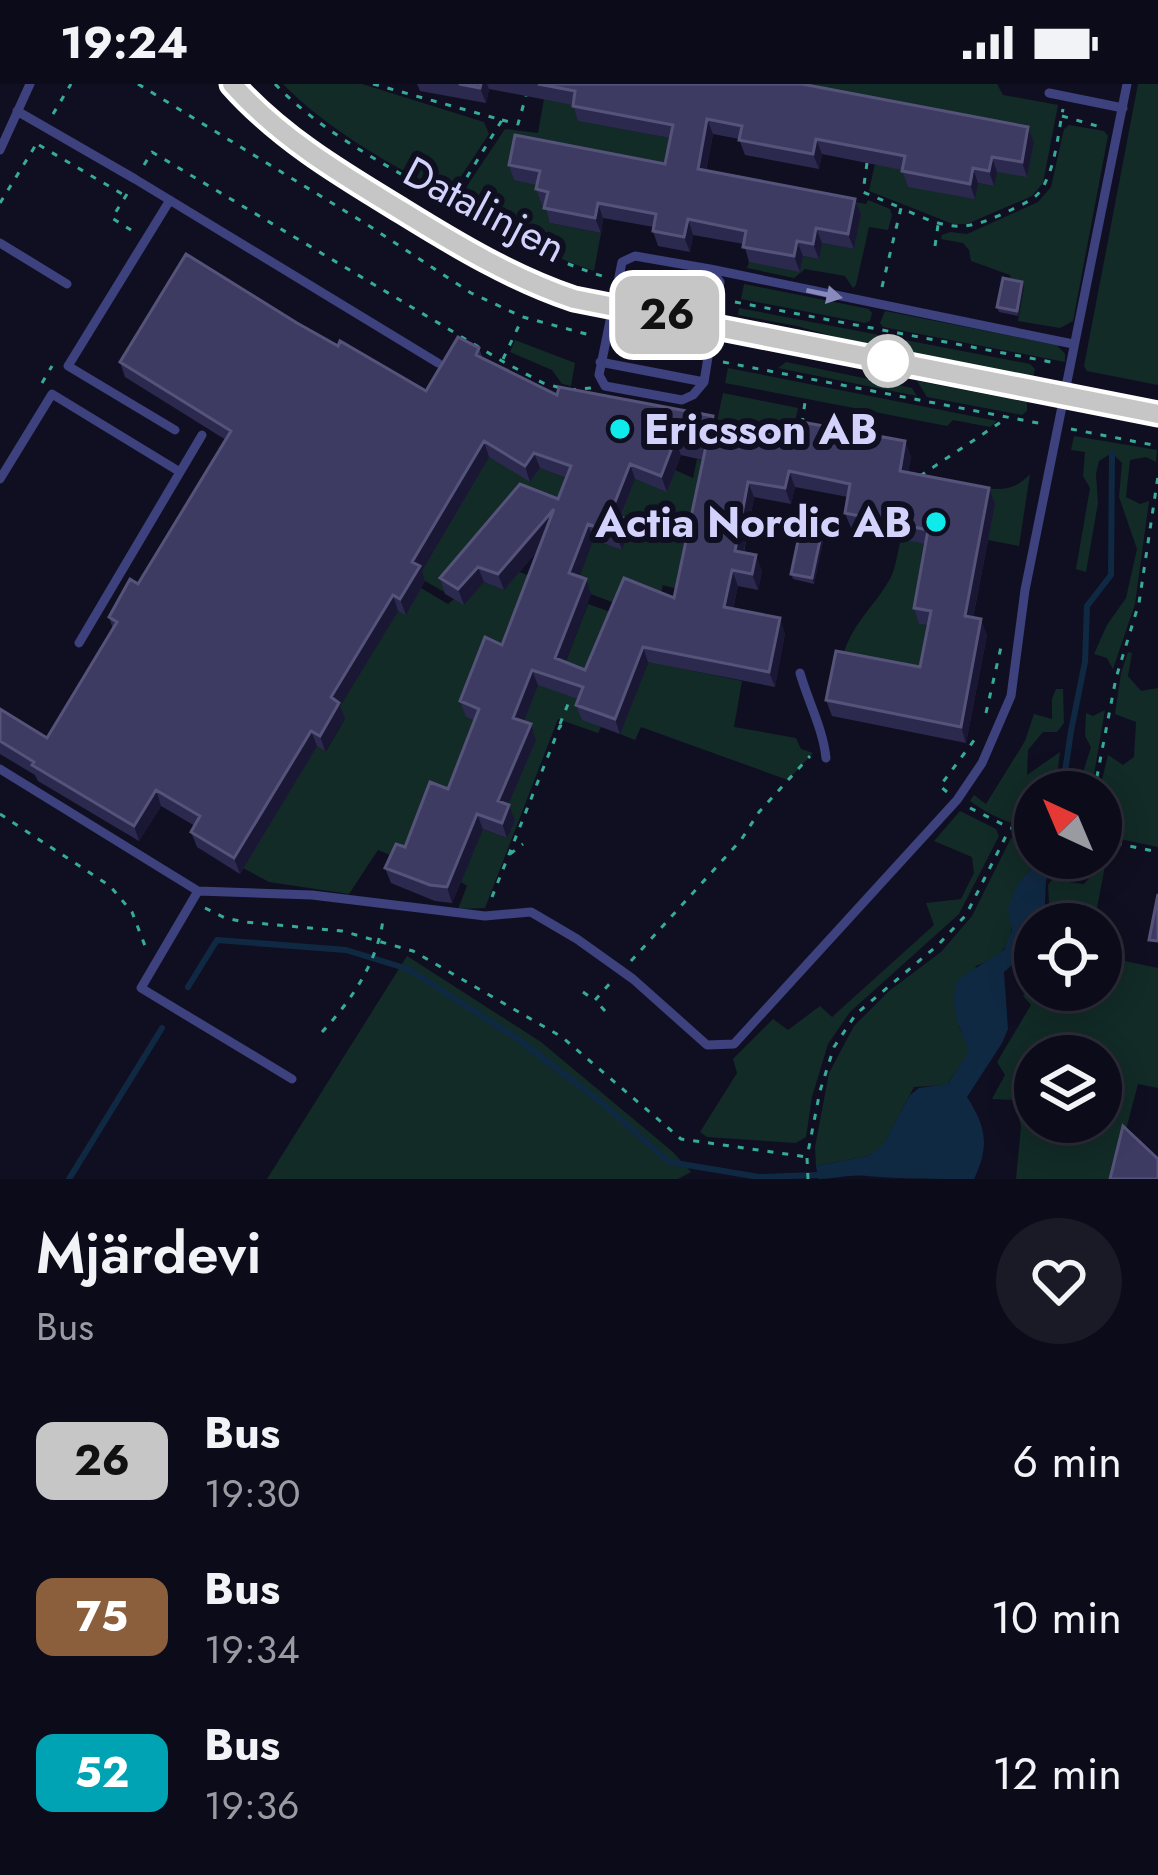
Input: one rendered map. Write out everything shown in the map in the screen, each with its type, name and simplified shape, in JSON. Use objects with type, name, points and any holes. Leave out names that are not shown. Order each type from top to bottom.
[{"type":"street","name":"Datalinjen","points":[[232,84],[304,149],[465,248],[541,288],[574,299],[1158,414]]},
{"type":"lane","points":[[0,149],[26,84]]},
{"type":"lane","points":[[0,770],[195,896],[256,892],[485,916],[531,912],[622,971],[707,1045],[734,1044],[957,800],[982,763],[1011,696],[1025,590],[1127,84]]},
{"type":"lane","points":[[1049,93],[1123,108]]},
{"type":"lane","points":[[17,111],[438,362]]},
{"type":"lane","points":[[170,200],[68,366],[175,430]]},
{"type":"lane","points":[[0,243],[67,284]]},
{"type":"lane","points":[[710,269],[720,282],[704,382],[682,400],[604,386],[600,362],[611,306],[622,262],[635,256],[710,269],[1073,344]]},
{"type":"lane","points":[[600,362],[704,382]]},
{"type":"lane","points":[[1,476],[52,394],[180,472]]},
{"type":"lane","points":[[80,643],[202,436]]},
{"type":"lane","points":[[800,673],[824,739],[826,758]]},
{"type":"lane","points":[[256,892],[263,879]]},
{"type":"lane","points":[[195,896],[141,988],[292,1079]]},
{"type":"path","points":[[45,128],[71,84]]},
{"type":"path","points":[[373,84],[518,124],[526,96]]},
{"type":"path","points":[[868,163],[863,192],[938,225],[968,228],[1036,197],[1052,163],[1066,96]]},
{"type":"path","points":[[1062,116],[1118,131]]},
{"type":"path","points":[[451,202],[502,120]]},
{"type":"path","points":[[0,203],[37,143],[125,196]]},
{"type":"path","points":[[133,231],[112,218],[152,152],[543,383],[571,390],[604,386]]},
{"type":"path","points":[[875,330],[901,208]]},
{"type":"path","points":[[935,246],[938,225]]},
{"type":"path","points":[[502,361],[523,317]]},
{"type":"path","points":[[38,390],[62,350]]},
{"type":"path","points":[[802,423],[806,402]]},
{"type":"path","points":[[909,484],[1008,418]]},
{"type":"path","points":[[1040,436],[1042,424]]},
{"type":"path","points":[[1098,771],[1116,678],[1139,603],[1158,476]]},
{"type":"path","points":[[983,724],[1001,647]]},
{"type":"path","points":[[485,916],[573,691]]},
{"type":"path","points":[[560,726],[568,729]]},
{"type":"path","points":[[975,738],[940,786],[957,800],[1014,828]]},
{"type":"path","points":[[595,1000],[741,840],[759,812],[824,739]]},
{"type":"path","points":[[0,814],[110,886],[132,912],[148,953],[157,960]]},
{"type":"path","points":[[808,1179],[807,1157],[820,1091],[835,1047],[856,1014],[966,915],[1010,828]]},
{"type":"path","points":[[508,856],[523,844]]},
{"type":"path","points":[[1122,844],[1158,852]]},
{"type":"path","points":[[195,896],[225,918],[343,931],[413,951],[562,1037],[681,1139],[807,1157]]},
{"type":"path","points":[[322,1032],[347,1005],[367,969],[380,942],[385,904]]},
{"type":"path","points":[[583,992],[604,1011]]},
{"type":"green space","points":[[283,84],[362,84],[484,122],[489,134],[450,193],[361,146]]},
{"type":"green space","points":[[727,84],[997,84],[1003,95],[1058,105],[1043,183],[1032,196],[967,224],[953,224],[869,191],[875,164],[911,171],[975,198],[978,183],[994,186],[997,172]]},
{"type":"green space","points":[[1138,84],[1158,84],[1158,385],[1087,371],[1084,366]]},
{"type":"green space","points":[[544,99],[581,106],[579,121],[665,137],[681,127],[671,179],[545,186],[553,207],[550,223],[601,233],[594,271],[524,240],[459,198],[505,129],[538,133]]},
{"type":"green space","points":[[1069,125],[1104,131],[1108,136],[1073,321],[1060,328],[1018,321],[1024,287],[1012,284],[1010,275],[971,261],[963,243],[941,239],[950,232],[967,234],[1038,202],[1051,187],[1064,129]]},
{"type":"green space","points":[[844,200],[866,204],[868,200],[890,209],[892,215],[888,230],[869,227],[853,288],[845,276],[805,269],[794,278],[747,268],[749,262],[799,271],[803,256],[819,259],[822,243],[854,249]]},
{"type":"green space","points":[[744,284],[869,309],[870,321],[741,299]]},
{"type":"green space","points":[[739,308],[1030,364],[1035,369],[1033,378],[867,346],[738,315]]},
{"type":"green space","points":[[885,311],[1057,345],[1065,362],[883,327]]},
{"type":"green space","points":[[515,340],[575,363],[571,386],[562,384],[552,370],[510,352]]},
{"type":"green space","points":[[786,362],[912,388],[917,396],[778,368]]},
{"type":"green space","points":[[728,368],[997,421],[990,427],[953,420],[947,426],[725,383]]},
{"type":"green space","points":[[917,381],[1027,402],[1027,411],[1022,415],[927,397]]},
{"type":"green space","points":[[723,393],[798,408],[788,452],[715,431]]},
{"type":"green space","points":[[1074,436],[1157,450],[1156,462],[1146,457],[1130,460],[1126,497],[1140,504],[1149,501],[1135,604],[1113,669],[1107,658],[1094,654],[1126,598],[1137,549],[1119,497],[1122,463],[1112,453],[1099,461],[1096,474],[1098,503],[1086,572],[1076,569],[1090,488],[1083,476],[1085,452],[1071,450]]},
{"type":"green space","points":[[489,457],[576,482],[564,515],[446,593],[418,577]]},
{"type":"green space","points":[[697,459],[712,462],[684,591],[663,585],[658,605],[625,607],[575,588],[593,540],[622,550],[616,528],[635,479],[666,491],[675,470],[693,478]]},
{"type":"green space","points":[[1030,474],[1019,546],[988,540],[994,504],[942,489],[953,480],[1004,489]]},
{"type":"green space","points":[[901,538],[934,545],[919,623],[937,627],[926,682],[842,662],[856,627],[891,577]]},
{"type":"green space","points":[[519,572],[539,579],[484,725],[410,863],[378,850],[349,894],[269,882],[243,868],[317,746],[326,751],[345,719],[336,713],[398,611],[406,614],[421,588],[448,604],[454,599],[464,604],[484,582],[504,590]]},
{"type":"green space","points":[[588,604],[622,616],[601,727],[598,733],[558,719],[485,908],[458,909],[467,886],[461,882],[483,829],[507,838],[506,800],[524,721],[538,685],[561,674]]},
{"type":"green space","points":[[662,628],[670,666],[742,681],[734,727],[796,738],[801,749],[813,753],[788,780],[641,727],[635,740],[620,734]]},
{"type":"green space","points":[[1128,652],[1132,653],[1128,676],[1141,691],[1158,688],[1158,847],[1122,839],[1122,771],[1104,771],[1108,755],[1123,765],[1134,757],[1136,722],[1115,714]]},
{"type":"green space","points":[[1056,689],[1063,689],[1064,723],[1057,732],[1043,732],[1028,750],[1027,771],[1014,771],[1014,823],[970,801],[974,795],[986,804],[1025,741],[1034,714],[1052,719]]},
{"type":"green space","points":[[1105,710],[1095,771],[1084,771],[1091,747],[1085,736],[1086,713],[1093,716]]},
{"type":"green space","points":[[1060,752],[1058,771],[1033,771]]},
{"type":"green space","points":[[960,811],[996,829],[999,836],[959,914],[850,1012],[828,1044],[806,1137],[796,1143],[707,1137],[700,1132],[737,1073],[733,1059],[773,1019],[788,1030],[820,1006],[832,1017],[934,925],[926,903],[961,899],[974,873],[972,857],[934,841]]},
{"type":"green space","points":[[1014,838],[1014,879],[1023,879],[1013,897],[1007,945],[976,966],[959,1026],[970,1051],[947,1085],[914,1087],[883,1146],[868,1156],[816,1166],[815,1147],[829,1073],[854,1026],[889,991],[941,952],[972,916]]},
{"type":"green space","points":[[1053,879],[1084,884],[1088,879],[1103,879],[1098,903],[1049,903],[1048,885]]},
{"type":"green space","points":[[407,956],[541,1042],[691,1172],[678,1179],[267,1179]]},
{"type":"green space","points":[[1122,960],[1158,968],[1158,1088],[1138,1084],[1113,1179],[1016,1179],[1019,1143],[1122,1143],[1122,1035],[1014,1035],[1014,1100],[992,1099],[1005,1075],[997,1062],[1027,1011],[1122,1011]]},
{"type":"water","points":[[1022,879],[1046,879],[1045,903],[1014,903],[1014,964],[1004,972],[1008,1029],[967,1097],[984,1136],[974,1179],[818,1179],[816,1166],[868,1156],[883,1145],[910,1095],[919,1088],[948,1084],[969,1051],[955,1007],[957,980],[1004,950],[1012,931],[1008,909]]},
{"type":"building","points":[[538,84],[802,84],[1028,127],[1022,162],[992,157],[989,171],[973,168],[970,184],[902,171],[905,156],[816,139],[813,154],[739,140],[742,126],[707,119],[698,169],[855,199],[848,234],[816,228],[813,244],[797,241],[794,256],[743,247],[746,231],[688,219],[684,237],[653,231],[656,214],[598,203],[595,218],[544,208],[548,192],[536,189],[540,171],[509,165],[515,135],[665,164],[673,125],[573,106],[575,91]]},
{"type":"building","points":[[186,254],[297,323],[338,346],[340,341],[426,391],[458,337],[479,348],[476,355],[557,395],[559,387],[713,416],[712,423],[799,440],[802,422],[905,441],[900,471],[989,488],[965,616],[981,619],[961,727],[826,700],[836,651],[920,667],[931,611],[914,608],[928,530],[845,513],[850,484],[789,471],[785,488],[748,482],[735,551],[756,555],[752,574],[732,570],[724,607],[780,618],[769,672],[643,647],[615,719],[576,705],[583,687],[532,670],[513,718],[531,724],[498,801],[509,805],[502,823],[477,814],[447,887],[385,868],[396,844],[405,847],[430,782],[448,789],[479,709],[460,701],[485,637],[502,645],[554,509],[498,574],[478,567],[458,589],[440,578],[520,484],[558,499],[571,466],[534,453],[525,466],[484,441],[412,562],[420,566],[400,599],[393,595],[331,697],[339,703],[320,736],[311,731],[234,858],[191,832],[200,816],[156,790],[134,826],[0,741],[0,709],[47,738],[117,622],[109,617],[130,579],[138,584],[231,431],[120,362]],"holes":[[[675,440],[706,446],[674,598],[624,578],[585,670],[555,658],[586,579],[569,573],[588,524],[616,535],[623,518],[611,512],[630,464],[661,476]]]},
{"type":"building","points":[[1003,278],[1022,282],[1017,311],[997,307]]},
{"type":"building","points":[[802,522],[823,526],[812,578],[791,574]]},
{"type":"building","points":[[1158,894],[1158,941],[1149,940]]},
{"type":"building","points":[[1123,1126],[1158,1159],[1158,1179],[1110,1179]]},
{"type":"waterway","points":[[1065,771],[1085,662],[1087,606],[1111,575],[1112,453]]},
{"type":"waterway","points":[[188,987],[217,940],[346,950],[408,969],[515,1037],[601,1102],[669,1162],[759,1177],[818,1175]]},
{"type":"waterway","points":[[69,1179],[162,1028]]},
{"type":"bus line","name":"26","points":[[232,84],[273,124],[334,170],[541,288],[574,299],[1158,414]]},
{"type":"place","name":"Ericsson AB","points":[[620,429]]},
{"type":"place","name":"Actia Nordic AB","points":[[936,522]]}]
